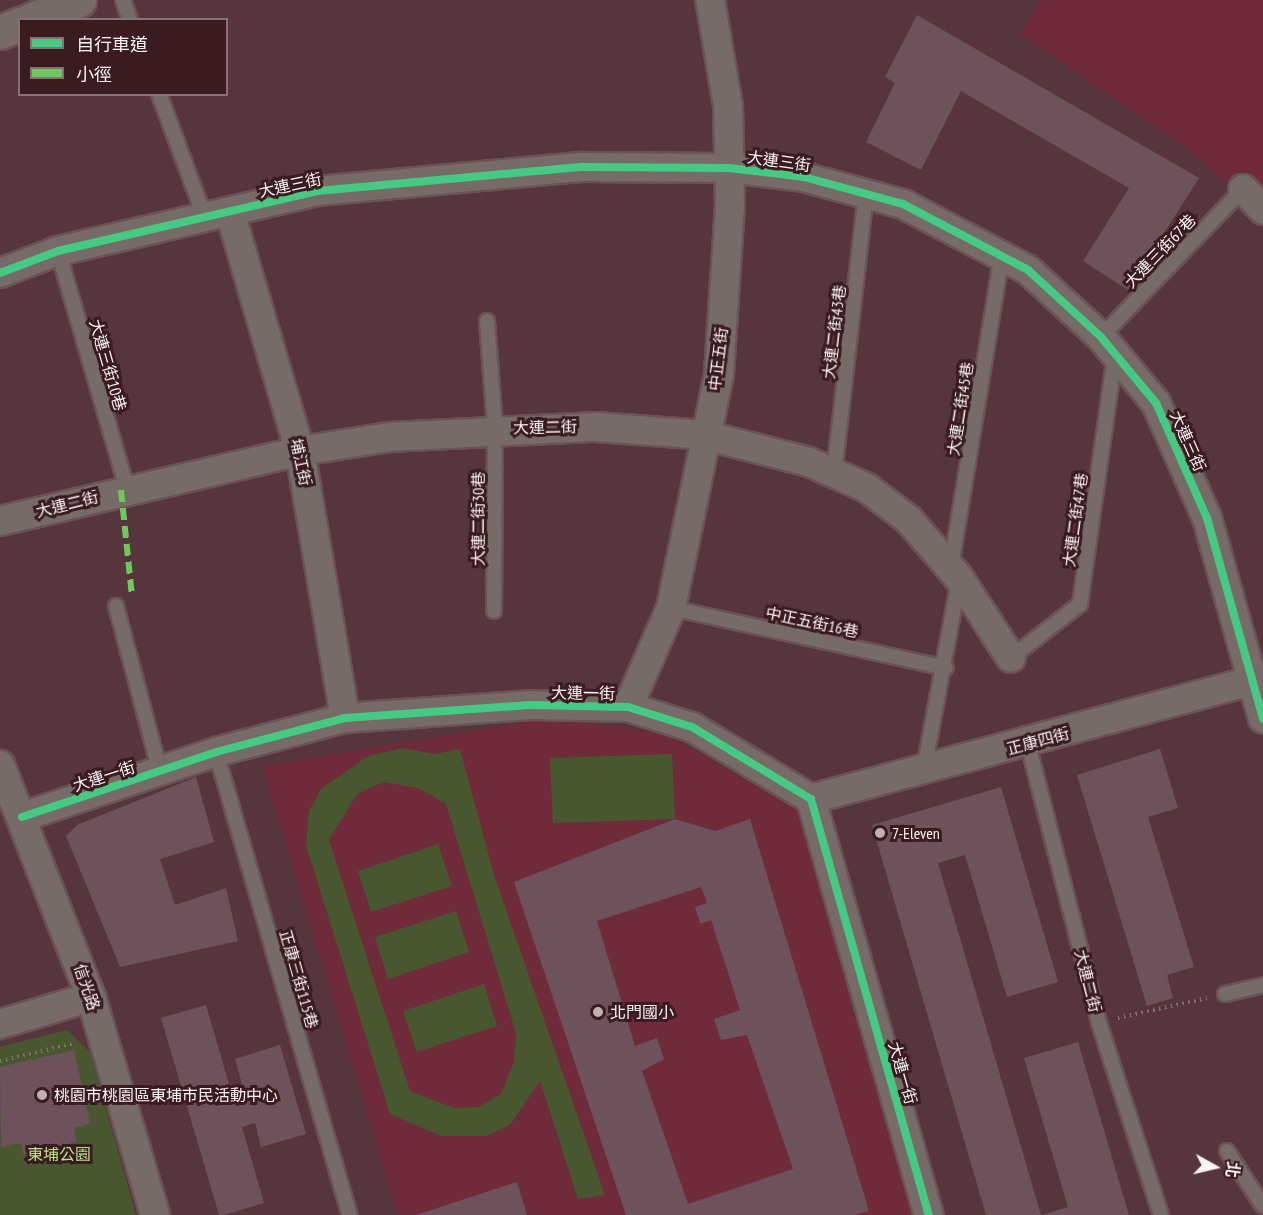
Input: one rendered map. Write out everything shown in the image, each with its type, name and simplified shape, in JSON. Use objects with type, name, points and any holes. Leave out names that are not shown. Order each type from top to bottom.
[{"type":"street","points":[[35,18],[79,0]]},
{"type":"street","name":"中正五街","points":[[628,707],[671,608],[704,435],[719,374],[729,168],[728,106],[711,0]]},
{"type":"street","points":[[0,32],[18,25]]},
{"type":"street","name":"大連三街","points":[[0,273],[58,251],[317,191],[572,168],[729,168],[804,177],[903,204],[1028,270],[1108,345],[1156,403],[1207,518],[1258,679],[1263,718]]},
{"type":"street","points":[[1243,189],[1263,210]]},
{"type":"street","name":"埔江街","points":[[217,215],[300,451],[345,718]]},
{"type":"street","name":"大連二街","points":[[0,521],[127,489],[300,451],[495,428],[596,427],[704,435],[834,474],[867,488],[909,520],[955,573],[1011,658]]},
{"type":"street","name":"正康四街","points":[[812,799],[1028,744],[1258,679]]},
{"type":"street","name":"大連一街","points":[[22,817],[216,752],[345,718],[530,705],[628,707],[692,727],[812,799],[929,1215]]},
{"type":"street","name":"信光路","points":[[0,765],[91,997],[154,1215]]},
{"type":"street","points":[[0,1024],[91,997]]},
{"type":"lane","points":[[123,0],[129,18]]},
{"type":"lane","points":[[160,96],[217,215]]},
{"type":"lane","name":"大連三街67巷","points":[[1108,345],[1243,189]]},
{"type":"lane","name":"大連二街43巷","points":[[834,474],[866,194]]},
{"type":"lane","name":"大連三街10巷","points":[[58,251],[127,489]]},
{"type":"lane","name":"大連二街45巷","points":[[924,771],[946,668],[955,573],[1002,256]]},
{"type":"lane","name":"大連二街30巷","points":[[487,321],[495,428],[495,611]]},
{"type":"lane","name":"大連二街47巷","points":[[1011,658],[1080,604],[1108,345]]},
{"type":"lane","points":[[116,606],[160,771]]},
{"type":"lane","name":"中正五街16巷","points":[[671,608],[946,668]]},
{"type":"lane","name":"大連二街","points":[[1028,744],[1099,1023],[1161,1215]]},
{"type":"lane","name":"正康三街115巷","points":[[216,752],[350,1215]]},
{"type":"lane","points":[[1225,994],[1263,985]]},
{"type":"lane","points":[[1227,1151],[1263,1206]]},
{"type":"path","points":[[1099,1023],[1225,994]]},
{"type":"path","points":[[0,1061],[74,1042]]},
{"type":"shaded area","points":[[1041,0],[1263,0],[1263,200],[1231,186],[1190,151],[1020,34]]},
{"type":"shaded area","name":"北門國小","points":[[550,718],[666,734],[798,810],[919,1215],[398,1215],[262,766]]},
{"type":"green space","points":[[403,748],[435,754],[460,749],[494,875],[605,1195],[578,1199],[540,1081],[510,1125],[486,1136],[441,1136],[390,1114],[306,845],[309,811],[321,789],[368,756]],"holes":[[[383,782],[419,788],[446,804],[516,1033],[514,1062],[501,1094],[479,1107],[454,1108],[410,1091],[329,840],[357,794]]]},
{"type":"green space","points":[[672,754],[675,819],[553,823],[550,758]]},
{"type":"green space","points":[[438,844],[452,886],[371,912],[358,871]]},
{"type":"green space","points":[[456,911],[469,952],[388,979],[375,937]]},
{"type":"green space","points":[[484,984],[497,1026],[417,1052],[403,1011]]},
{"type":"green space","name":"東埔公園","points":[[67,1030],[90,1052],[136,1215],[0,1215],[0,1047]]},
{"type":"building","points":[[917,15],[1199,178],[1128,290],[1083,261],[1129,188],[961,91],[921,170],[866,142],[895,83],[885,77]]},
{"type":"building","points":[[1160,749],[1178,808],[1148,817],[1194,967],[1167,975],[1173,998],[1147,1006],[1077,775]]},
{"type":"building","points":[[196,777],[214,842],[160,859],[175,905],[226,888],[238,941],[120,967],[66,836],[77,825]]},
{"type":"building","points":[[1001,787],[1058,982],[1007,997],[965,855],[938,863],[1041,1215],[986,1215],[872,825]]},
{"type":"building","points":[[675,819],[715,831],[750,819],[869,1211],[854,1215],[626,1215],[514,882]],"holes":[[[701,887],[707,903],[695,907],[700,924],[711,920],[740,1010],[714,1019],[721,1040],[747,1035],[793,1169],[688,1204],[642,1071],[664,1059],[657,1038],[635,1046],[597,921]]]},
{"type":"building","points":[[206,1005],[231,1091],[243,1088],[235,1059],[280,1045],[306,1134],[261,1147],[255,1123],[242,1127],[264,1203],[224,1215],[219,1215],[161,1018]]},
{"type":"building","points":[[1078,1042],[1129,1215],[1042,1215],[1068,1207],[1024,1058]]},
{"type":"building","name":"桃園市桃園區東埔市民活動中心","points":[[74,1050],[90,1124],[74,1128],[77,1142],[23,1154],[21,1143],[1,1147],[0,1067]]},
{"type":"building","points":[[517,1182],[527,1215],[416,1215]]},
{"type":"marked path","points":[[121,490],[132,596]]},
{"type":"cycle path","points":[[0,273],[58,251],[317,191],[583,167],[729,168],[804,177],[903,204],[1028,270],[1101,337],[1156,403],[1207,518],[1263,718]]},
{"type":"cycle path","points":[[22,817],[216,752],[345,718],[530,705],[628,707],[692,727],[811,799],[929,1215]]},
{"type":"place","name":"7-Eleven","points":[[880,833]]},
{"type":"place","name":"北門國小","points":[[598,1012]]},
{"type":"place","name":"桃園市桃園區東埔市民活動中心","points":[[42,1095]]}]
